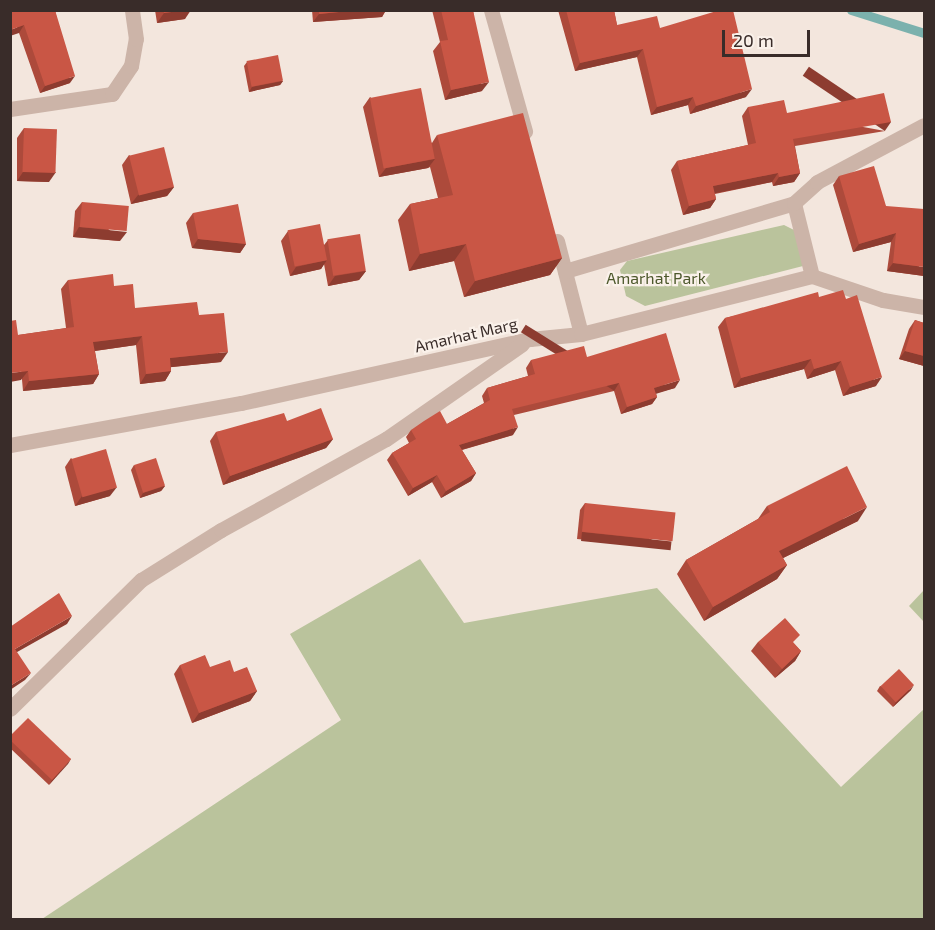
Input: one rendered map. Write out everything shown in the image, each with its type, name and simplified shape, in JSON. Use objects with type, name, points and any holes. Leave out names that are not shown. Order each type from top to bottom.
[{"type":"street","points":[[10,109],[112,94],[131,66],[136,39],[132,10]]},
{"type":"street","points":[[491,10],[530,147]]},
{"type":"street","points":[[565,271],[794,202],[817,182],[924,125]]},
{"type":"street","points":[[794,202],[812,276],[883,300],[924,307]]},
{"type":"street","points":[[552,226],[581,334]]},
{"type":"street","name":"Amarhat Marg","points":[[10,446],[241,403],[530,339],[581,334],[812,276]]},
{"type":"street","points":[[10,709],[141,580],[220,530],[386,439],[530,339]]},
{"type":"green space","name":"Amarhat Park","points":[[784,225],[798,232],[803,266],[645,306],[626,296],[620,270],[627,261]]},
{"type":"green space","points":[[420,559],[464,623],[657,588],[841,787],[924,709],[924,919],[42,919],[341,720],[290,634]]},
{"type":"green space","points":[[924,590],[924,622],[909,606]]},
{"type":"building","points":[[10,10],[55,10],[75,76],[45,86],[24,25],[10,30]]},
{"type":"building","points":[[163,10],[186,10],[164,13]]},
{"type":"building","points":[[319,10],[359,10],[319,14]]},
{"type":"building","points":[[441,10],[473,10],[489,82],[451,90],[440,41],[448,40]]},
{"type":"building","points":[[566,10],[614,10],[617,25],[657,16],[660,28],[720,10],[733,10],[752,89],[696,106],[693,97],[657,107],[643,49],[580,63]]},
{"type":"building","points":[[278,55],[283,81],[252,87],[247,61]]},
{"type":"building","points":[[421,88],[435,159],[384,169],[370,98]]},
{"type":"building","points":[[884,93],[891,122],[793,139],[800,173],[779,177],[778,173],[713,186],[716,199],[689,206],[677,161],[756,143],[748,107],[784,100],[787,113]]},
{"type":"building","points":[[523,113],[562,258],[475,281],[466,244],[420,254],[410,204],[453,195],[437,135]]},
{"type":"building","points":[[24,128],[57,129],[55,173],[22,172]]},
{"type":"building","points":[[164,147],[174,187],[139,195],[129,156]]},
{"type":"building","points":[[874,166],[886,206],[924,209],[924,267],[893,263],[896,233],[859,244],[839,176]]},
{"type":"building","points":[[82,202],[129,206],[127,231],[80,227]]},
{"type":"building","points":[[238,204],[246,244],[198,239],[193,213]]},
{"type":"building","points":[[320,224],[327,260],[295,267],[288,230]]},
{"type":"building","points":[[360,234],[366,271],[333,276],[327,239]]},
{"type":"building","points":[[113,274],[114,286],[133,284],[135,308],[197,302],[199,315],[224,313],[228,352],[170,358],[171,371],[146,374],[142,336],[93,342],[99,374],[29,381],[28,371],[10,373],[10,321],[16,320],[18,335],[74,327],[68,280]]},
{"type":"building","points":[[843,290],[846,299],[857,295],[882,377],[850,387],[841,361],[814,369],[811,359],[741,378],[725,318],[818,292],[819,297]]},
{"type":"building","points":[[915,320],[924,323],[924,356],[905,351]]},
{"type":"building","points":[[666,333],[680,380],[654,388],[657,397],[627,407],[619,383],[512,409],[518,427],[459,445],[476,473],[446,491],[437,475],[413,488],[392,453],[416,439],[411,430],[440,411],[447,424],[490,400],[487,388],[535,374],[531,360],[584,346],[587,357]]},
{"type":"building","points":[[321,408],[333,439],[230,476],[216,432],[284,413],[287,421]]},
{"type":"building","points":[[106,449],[117,487],[82,497],[71,459]]},
{"type":"building","points":[[156,458],[165,486],[143,493],[134,465]]},
{"type":"building","points":[[847,466],[867,507],[779,551],[787,565],[713,607],[686,560],[770,512],[767,506]]},
{"type":"building","points":[[585,503],[676,513],[672,541],[582,532]]},
{"type":"building","points":[[59,593],[72,616],[15,649],[31,673],[10,686],[10,627]]},
{"type":"building","points":[[785,618],[800,635],[793,642],[801,651],[782,669],[758,642]]},
{"type":"building","points":[[205,655],[210,667],[230,660],[234,672],[247,667],[257,691],[199,713],[180,665]]},
{"type":"building","points":[[899,669],[914,685],[896,702],[881,686]]},
{"type":"building","points":[[28,718],[71,759],[52,780],[10,740],[10,736]]},
{"type":"waterway","points":[[851,10],[924,33]]}]
